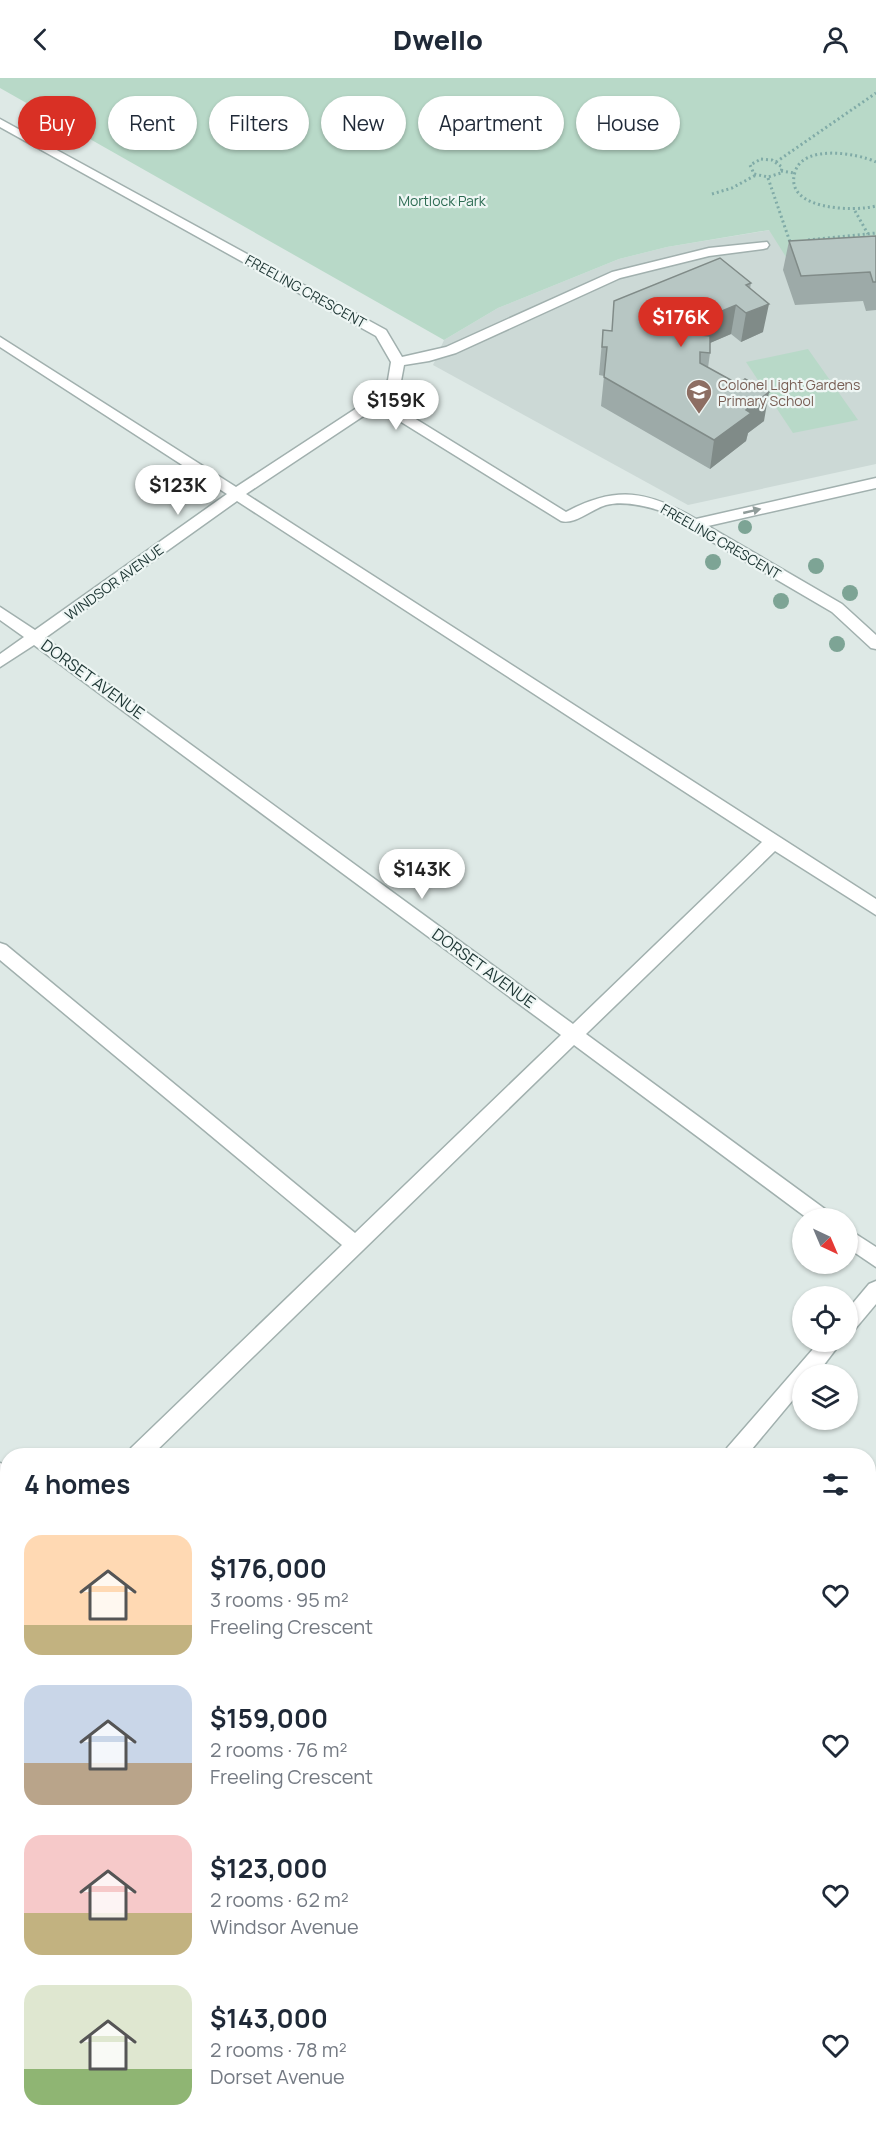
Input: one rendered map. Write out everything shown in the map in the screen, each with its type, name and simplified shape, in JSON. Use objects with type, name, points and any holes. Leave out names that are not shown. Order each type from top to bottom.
[{"type":"street","name":"FREELING CRESCENT","points":[[0,122],[381,333],[398,362]]},
{"type":"street","points":[[377,401],[394,381],[398,362],[429,357],[451,350],[634,269],[710,252],[763,245]]},
{"type":"street","points":[[0,341],[876,908]]},
{"type":"street","name":"FREELING CRESCENT","points":[[377,401],[566,518],[586,506],[607,499],[635,498],[663,506],[837,608],[876,644]]},
{"type":"street","name":"WINDSOR AVENUE","points":[[0,662],[238,493],[377,401]]},
{"type":"street","points":[[694,524],[876,483]]},
{"type":"street","name":"DORSET AVENUE","points":[[0,612],[809,1208]]},
{"type":"street","points":[[145,1448],[774,842]]},
{"type":"street","points":[[0,950],[356,1245]]},
{"type":"street","points":[[858,1244],[876,1258]]},
{"type":"street","points":[[858,1311],[876,1290]]},
{"type":"street","points":[[812,1364],[823,1352]]},
{"type":"street","points":[[740,1448],[792,1388]]},
{"type":"path","points":[[777,162],[876,93]]},
{"type":"path","points":[[876,162],[860,156],[827,154],[812,157],[801,164],[794,173],[793,181],[797,190],[807,199],[835,210],[855,210],[876,206]]},
{"type":"path","points":[[782,171],[782,167],[777,162],[766,159],[752,162],[749,168],[756,175],[768,177],[782,171],[794,173]]},
{"type":"path","points":[[712,194],[732,188],[756,175]]},
{"type":"path","points":[[763,245],[790,242],[768,177]]},
{"type":"path","points":[[855,210],[868,234]]},
{"type":"path","points":[[801,241],[876,233]]},
{"type":"shaded area","name":"Colonel Light Gardens Primary School","points":[[770,230],[876,249],[876,464],[688,505],[433,365],[444,340],[498,308],[619,259],[667,247]]},
{"type":"green space","name":"Mortlock Park","points":[[0,78],[876,78],[876,249],[786,257],[769,230],[667,247],[619,259],[498,308],[444,340],[109,150],[197,150],[197,96],[108,96],[108,149],[96,142],[96,96],[18,96],[18,98],[0,88]]},
{"type":"green space","points":[[808,349],[858,420],[793,433],[746,362]]},
{"type":"building","points":[[876,236],[876,282],[873,282],[870,272],[801,276],[789,241]]},
{"type":"building","points":[[720,258],[751,283],[746,285],[769,304],[746,313],[736,305],[700,320],[700,335],[710,336],[710,353],[700,352],[700,363],[738,384],[745,379],[769,392],[746,410],[751,413],[714,440],[604,377],[607,347],[602,347],[603,330],[612,331],[614,301]]},
{"type":"place","name":"Colonel Light Gardens Primary School","points":[[699,415]]}]
